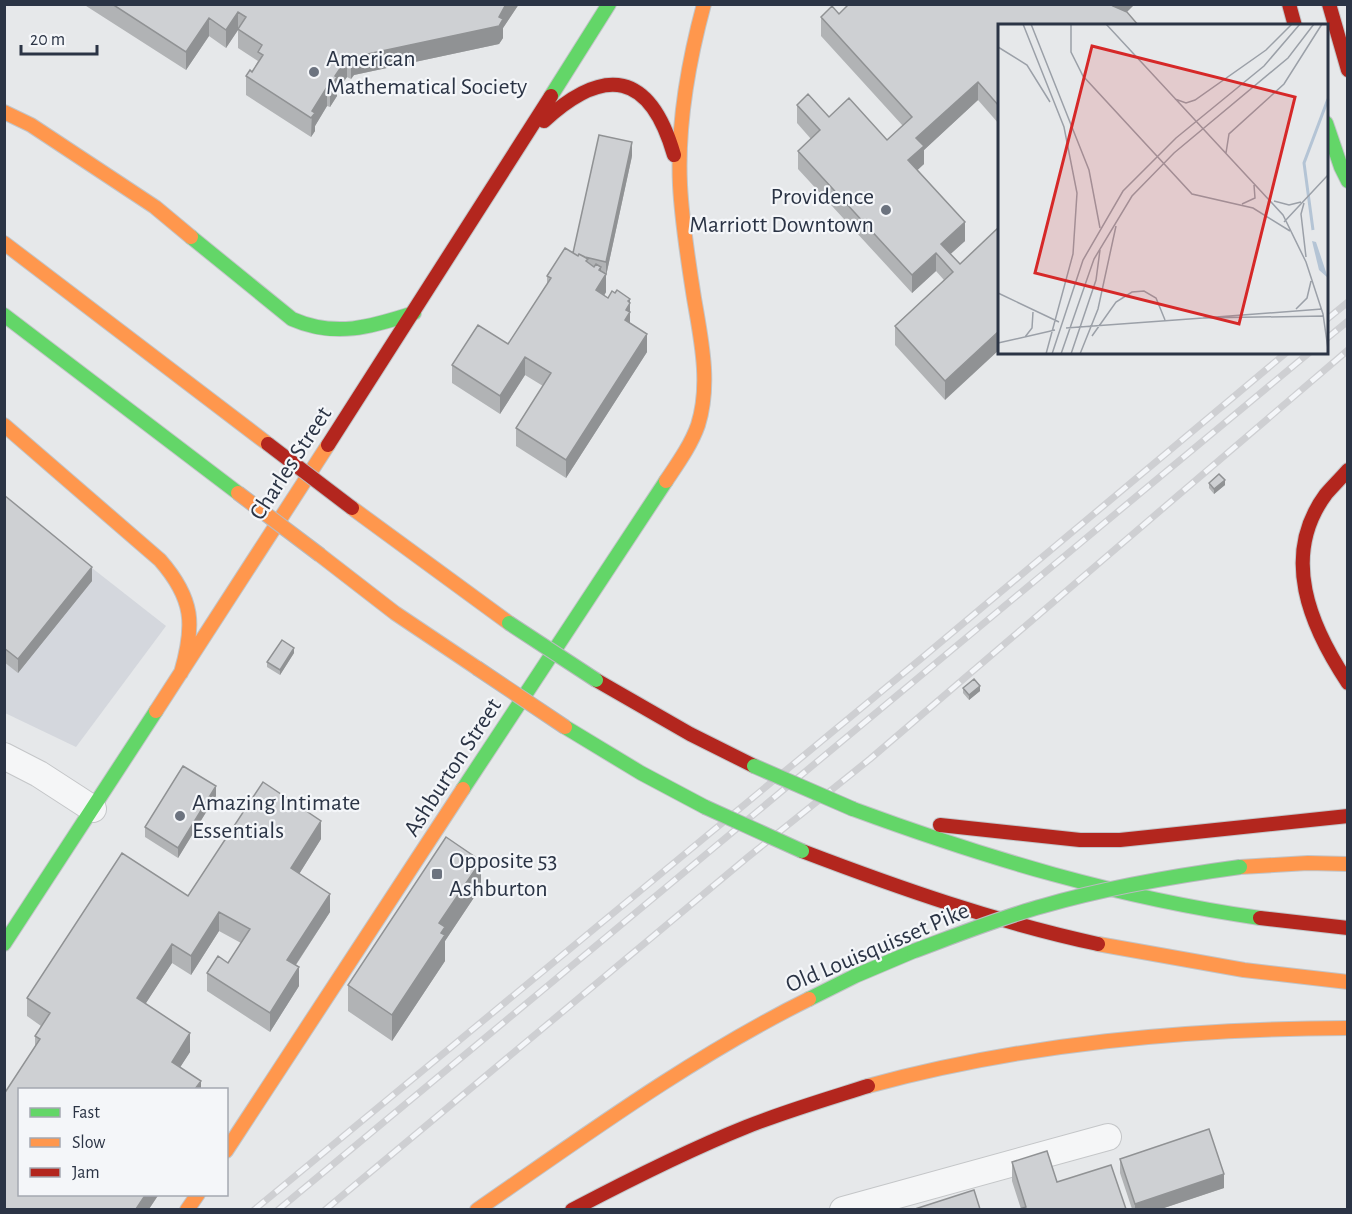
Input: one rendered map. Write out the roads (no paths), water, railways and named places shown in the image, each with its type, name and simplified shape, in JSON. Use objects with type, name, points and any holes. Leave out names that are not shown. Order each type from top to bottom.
[{"type":"main road","points":[[680,183],[680,142],[686,83],[704,4]]},
{"type":"main road","points":[[1289,4],[1294,24]]},
{"type":"main road","points":[[1329,4],[1347,70]]},
{"type":"main road","name":"Charles Street","points":[[4,944],[414,313],[604,9]]},
{"type":"main road","points":[[524,139],[563,105],[586,90],[606,86],[623,87],[640,94],[660,116],[670,139],[680,183]]},
{"type":"main road","points":[[4,112],[31,125],[155,207],[301,324],[323,330],[344,330],[383,323],[414,313]]},
{"type":"main road","points":[[1328,129],[1347,181]]},
{"type":"main road","name":"Ashburton Street","points":[[228,1148],[685,452],[699,424],[704,402],[703,360],[682,216],[680,183]]},
{"type":"main road","points":[[4,243],[352,508],[509,623],[596,680],[690,734],[754,766],[853,809],[987,856],[1089,884],[1210,910],[1347,928]]},
{"type":"main road","points":[[4,315],[395,613],[565,727],[641,773],[705,807],[802,851],[940,901],[1077,939],[1216,967],[1347,982]]},
{"type":"main road","points":[[4,425],[160,560],[181,585],[189,608],[190,621],[188,648],[181,673]]},
{"type":"main road","points":[[1347,470],[1321,500],[1313,517],[1304,555],[1302,578],[1305,600],[1312,622],[1322,644],[1347,683]]},
{"type":"main road","points":[[853,809],[962,829],[1080,840],[1142,838],[1347,816]]},
{"type":"main road","name":"Old Louisquisset Pike","points":[[477,1209],[730,1041],[810,997],[914,951],[1014,915],[1064,900],[1170,876],[1240,867],[1308,863],[1347,864]]},
{"type":"main road","points":[[572,1209],[694,1149],[770,1119],[845,1092],[934,1069],[1021,1051],[1131,1036],[1269,1028],[1347,1028]]},
{"type":"main road","points":[[187,1209],[197,1196]]},
{"type":"street","points":[[4,756],[39,774],[93,809]]},
{"type":"street","points":[[843,1209],[876,1206],[1108,1137]]},
{"type":"railway","points":[[1328,318],[1348,302]]},
{"type":"railway","points":[[1328,337],[1348,321]]},
{"type":"railway","points":[[325,1210],[748,857],[870,759],[1348,350]]},
{"type":"railway","points":[[254,1210],[923,657],[1285,354]]},
{"type":"railway","points":[[278,1210],[1308,354]]},
{"type":"place","name":"American Mathematical Society","points":[[314,72]]},
{"type":"place","name":"Providence Marriott Downtown","points":[[886,210]]},
{"type":"place","name":"Amazing Intimate Essentials","points":[[180,816]]},
{"type":"place","name":"Opposite 53 Ashburton","points":[[437,874]]}]
